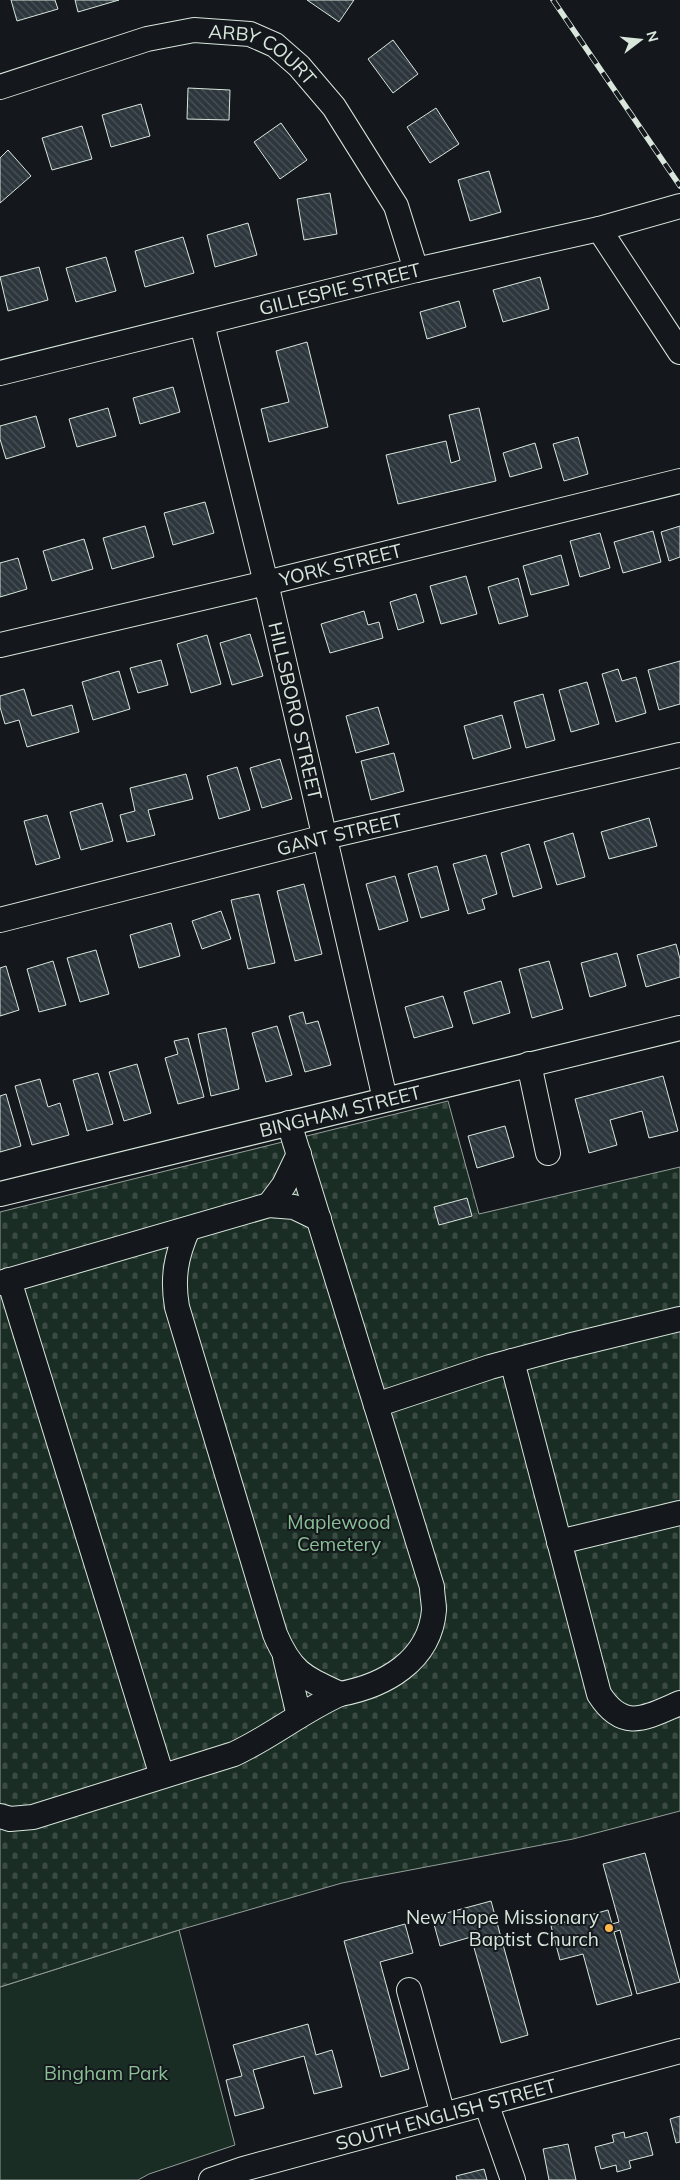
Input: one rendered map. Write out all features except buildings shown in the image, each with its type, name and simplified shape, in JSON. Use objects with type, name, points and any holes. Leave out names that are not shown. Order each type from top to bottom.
[{"type":"street","name":"ARBY COURT","points":[[0,87],[147,39],[194,30],[250,34],[275,45],[298,66],[334,107],[396,206],[416,270]]},
{"type":"street","name":"GILLESPIE STREET","points":[[0,373],[416,270],[599,229],[680,206]]},
{"type":"street","points":[[599,229],[680,352]]},
{"type":"street","name":"HILLSBORO STREET","points":[[202,324],[266,583],[385,1099]]},
{"type":"street","name":"YORK STREET","points":[[0,645],[266,583],[680,481]]},
{"type":"street","name":"GANT STREET","points":[[0,920],[324,837],[680,754]]},
{"type":"street","name":"BINGHAM STREET","points":[[0,1194],[680,1028]]},
{"type":"street","points":[[528,1064],[548,1153]]},
{"type":"street","points":[[0,1816],[10,1819],[33,1817],[234,1754],[256,1744],[299,1716],[340,1694],[372,1686],[394,1675],[410,1663],[422,1647],[430,1628],[434,1610],[432,1587],[289,1123]]},
{"type":"street","points":[[269,1205],[284,1185],[299,1154]]},
{"type":"street","points":[[162,1776],[5,1282],[269,1205],[294,1208],[319,1219]]},
{"type":"street","points":[[188,1229],[179,1249],[174,1269],[173,1285],[176,1307],[275,1634],[284,1655],[299,1716]]},
{"type":"street","points":[[376,1405],[512,1361],[680,1319]]},
{"type":"street","points":[[512,1361],[599,1694],[607,1706],[620,1716],[630,1720],[644,1718],[680,1704]]},
{"type":"street","points":[[559,1542],[680,1514]]},
{"type":"street","points":[[284,1655],[305,1677],[340,1694]]},
{"type":"street","points":[[409,1990],[443,2115]]},
{"type":"street","name":"SOUTH ENGLISH STREET","points":[[211,2180],[244,2175],[443,2115],[680,2051]]},
{"type":"street","points":[[486,2103],[513,2180]]},
{"type":"green space","name":"Maplewood Cemetery","points":[[448,1101],[479,1214],[680,1167],[680,1811],[573,1839],[342,1883],[179,1930],[0,1987],[0,1212]]},
{"type":"green space","name":"Bingham Park","points":[[179,1930],[235,2145],[149,2174],[138,2180],[0,2180],[0,1987]]},
{"type":"railway","points":[[553,0],[680,186]]},
{"type":"place","name":"New Hope Missionary Baptist Church","points":[[609,1928]]}]
